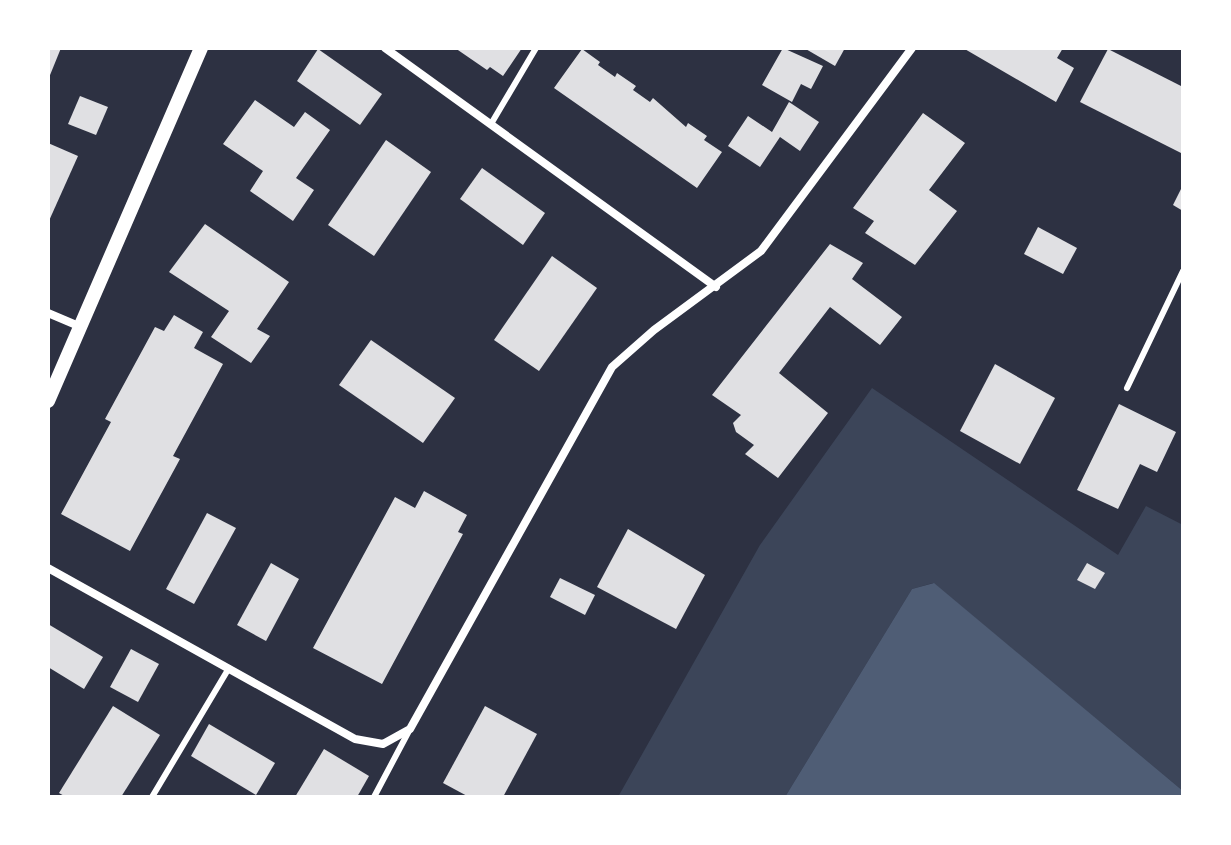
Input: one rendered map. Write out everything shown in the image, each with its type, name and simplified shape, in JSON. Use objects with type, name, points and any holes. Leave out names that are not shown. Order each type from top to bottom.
[{"type":"street","points":[[48,401],[201,48]]},
{"type":"street","points":[[385,48],[716,287]]},
{"type":"street","points":[[48,568],[355,739],[383,744],[410,729],[612,367],[654,330],[761,251],[912,48]]},
{"type":"street","points":[[48,313],[82,327]]},
{"type":"lane","points":[[491,124],[536,48]]},
{"type":"lane","points":[[1127,388],[1183,271]]},
{"type":"lane","points":[[152,797],[229,668]]},
{"type":"lane","points":[[374,797],[410,729]]},
{"type":"shaded area","points":[[872,388],[1118,555],[1146,506],[1183,525],[1183,791],[933,583],[912,589],[785,797],[618,797],[760,545]]},
{"type":"shaded area","points":[[934,583],[1183,791],[1183,797],[785,797],[912,589]]},
{"type":"building","points":[[48,48],[61,48],[48,80]]},
{"type":"building","points":[[455,48],[522,48],[503,76],[490,67],[487,70]]},
{"type":"building","points":[[783,48],[823,66],[811,89],[801,84],[792,102],[762,85]]},
{"type":"building","points":[[804,48],[845,48],[835,66]]},
{"type":"building","points":[[963,48],[1063,48],[1057,58],[1074,68],[1056,102]]},
{"type":"building","points":[[318,49],[382,94],[360,125],[297,81]]},
{"type":"building","points":[[582,49],[615,77],[617,73],[636,86],[633,90],[650,102],[653,98],[686,127],[688,123],[707,136],[704,140],[722,152],[697,188],[554,88]]},
{"type":"building","points":[[1108,49],[1183,87],[1183,154],[1080,102]]},
{"type":"building","points":[[80,96],[108,107],[96,135],[68,124]]},
{"type":"building","points":[[255,100],[294,127],[305,112],[330,130],[296,178],[314,190],[293,221],[250,191],[263,171],[223,144]]},
{"type":"building","points":[[789,102],[819,122],[800,151],[780,137],[760,167],[728,146],[748,116],[772,132]]},
{"type":"building","points":[[923,113],[965,143],[929,190],[957,211],[915,265],[865,233],[874,221],[853,208]]},
{"type":"building","points":[[386,140],[431,172],[374,256],[328,225]]},
{"type":"building","points":[[48,143],[78,156],[48,223]]},
{"type":"building","points":[[482,168],[545,213],[523,245],[460,199]]},
{"type":"building","points":[[1183,185],[1183,211],[1173,205]]},
{"type":"building","points":[[205,224],[289,282],[257,329],[270,336],[251,363],[211,337],[229,311],[169,272]]},
{"type":"building","points":[[1038,227],[1077,248],[1063,274],[1024,254]]},
{"type":"building","points":[[830,244],[863,263],[852,279],[902,317],[880,345],[830,307],[779,373],[828,413],[778,478],[745,454],[754,445],[736,432],[733,423],[741,415],[712,395]]},
{"type":"building","points":[[552,256],[597,288],[539,371],[494,340]]},
{"type":"building","points":[[174,315],[203,332],[194,348],[223,364],[173,456],[180,459],[130,551],[61,514],[111,422],[105,419],[155,327],[164,331]]},
{"type":"building","points":[[371,340],[455,398],[423,443],[339,385]]},
{"type":"building","points":[[995,364],[1055,398],[1020,464],[960,431]]},
{"type":"building","points":[[1119,404],[1176,432],[1157,472],[1140,464],[1118,509],[1077,490]]},
{"type":"building","points":[[424,491],[467,515],[458,532],[463,534],[382,684],[313,648],[395,497],[415,508]]},
{"type":"building","points":[[207,513],[236,528],[194,604],[166,589]]},
{"type":"building","points":[[628,529],[705,575],[676,629],[597,587]]},
{"type":"building","points":[[271,563],[299,579],[266,641],[237,625]]},
{"type":"building","points":[[1087,563],[1105,573],[1095,589],[1077,580]]},
{"type":"building","points":[[560,578],[595,595],[585,615],[550,597]]},
{"type":"building","points":[[48,624],[103,657],[84,689],[48,667]]},
{"type":"building","points":[[131,649],[159,664],[138,702],[110,687]]},
{"type":"building","points":[[113,706],[160,735],[121,797],[66,797],[59,793]]},
{"type":"building","points":[[485,706],[537,734],[503,797],[469,797],[443,783]]},
{"type":"building","points":[[209,724],[275,763],[256,795],[191,756]]},
{"type":"building","points":[[324,749],[369,776],[357,797],[295,797]]}]
